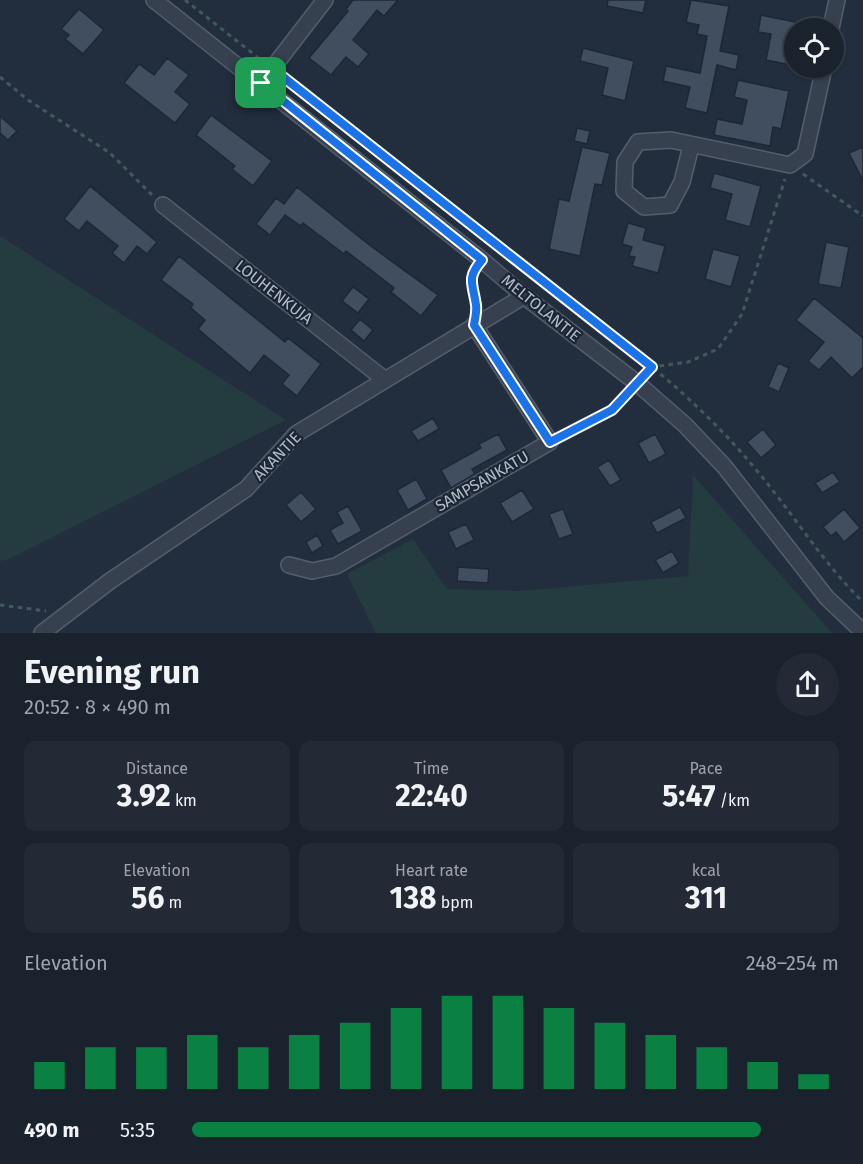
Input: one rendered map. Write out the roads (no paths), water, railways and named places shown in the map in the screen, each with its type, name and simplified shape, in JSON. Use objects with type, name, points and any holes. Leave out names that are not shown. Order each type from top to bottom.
[{"type":"street","name":"MELTOLANTIE","points":[[154,0],[261,83],[524,296],[637,383],[685,425],[724,466],[820,590],[863,633]]},
{"type":"street","points":[[261,83],[325,0]]},
{"type":"street","points":[[833,18],[837,0]]},
{"type":"street","points":[[691,146],[682,182],[670,205],[644,207],[624,191],[625,162],[638,142],[671,140],[790,165],[805,154],[822,78]]},
{"type":"street","name":"LOUHENKUJA","points":[[163,205],[384,380]]},
{"type":"street","name":"AKANTIE","points":[[42,633],[246,489],[296,434],[524,296]]},
{"type":"street","name":"SAMPSANKATU","points":[[289,565],[312,571],[336,566],[550,442],[474,325]]}]
